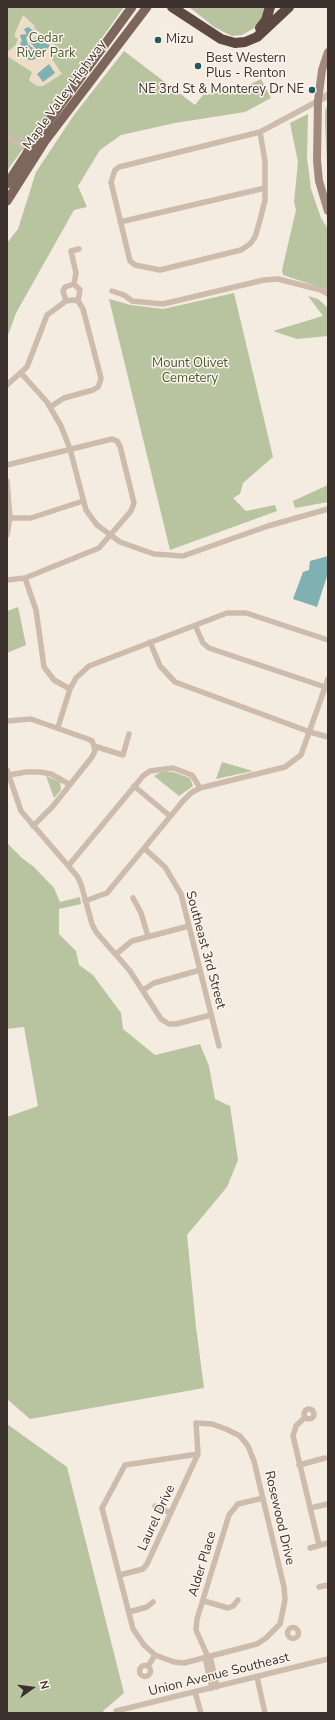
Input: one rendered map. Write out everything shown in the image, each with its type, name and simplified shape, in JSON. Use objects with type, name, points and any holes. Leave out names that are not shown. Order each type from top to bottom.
[{"type":"highway","points":[[172,7],[220,39],[235,43],[245,42],[257,37],[289,7]]},
{"type":"highway","points":[[180,7],[216,32],[233,38],[244,38],[256,32],[266,20],[270,7]]},
{"type":"main road","name":"Maple Valley Highway","points":[[7,184],[28,150],[132,7]]},
{"type":"main road","name":"Maple Valley Highway","points":[[7,201],[45,141],[147,7]]},
{"type":"main road","points":[[328,52],[322,70],[318,101],[319,181],[328,211]]},
{"type":"street","points":[[260,132],[265,161],[265,200],[255,237],[247,246],[242,250],[157,270],[135,265],[130,262],[111,182],[112,174],[119,167],[260,132],[328,95]]},
{"type":"street","points":[[7,137],[36,156]]},
{"type":"street","points":[[120,222],[265,188]]},
{"type":"street","points":[[74,284],[76,273],[71,251],[79,249]]},
{"type":"street","points":[[112,292],[124,295],[132,301],[163,304],[264,280],[278,279],[314,288],[328,294]]},
{"type":"street","points":[[66,301],[63,291],[65,287],[74,284]]},
{"type":"street","points":[[74,284],[80,290],[78,301]]},
{"type":"street","points":[[7,385],[22,373],[30,361],[47,315],[66,301],[78,301],[84,309],[101,378],[98,387],[64,398],[50,407]]},
{"type":"street","points":[[22,373],[50,407],[61,426],[70,449],[86,510],[97,525],[110,536],[154,554],[183,556],[268,526],[328,509]]},
{"type":"street","points":[[7,465],[108,439],[114,440],[120,446],[134,503],[131,511],[99,548],[25,578],[7,580]]},
{"type":"street","points":[[7,481],[10,518],[7,535]]},
{"type":"street","points":[[10,518],[31,518],[83,501]]},
{"type":"street","points":[[25,578],[36,610],[44,666],[54,680],[70,689]]},
{"type":"street","points":[[58,727],[70,689],[76,678],[89,666],[227,613],[240,611],[328,640]]},
{"type":"street","points":[[195,625],[203,643],[209,648],[325,687]]},
{"type":"street","points":[[150,642],[160,666],[175,682],[310,732],[328,737]]},
{"type":"street","points":[[85,901],[107,892],[184,800],[200,788],[277,770],[291,764],[301,755],[328,679]]},
{"type":"street","points":[[7,722],[32,719],[58,727],[88,739],[92,741],[94,746],[95,751],[92,757],[53,806],[34,826]]},
{"type":"street","points":[[94,746],[122,755],[129,734]]},
{"type":"street","points":[[69,865],[134,786],[150,771],[173,768],[192,774],[200,788]]},
{"type":"street","points":[[69,784],[56,776],[40,772],[8,773],[21,812],[69,865],[81,884],[92,924],[130,971],[161,1019],[170,1024],[176,1024],[211,1015]]},
{"type":"street","points":[[134,786],[170,816]]},
{"type":"street","name":"Southeast 3rd Street","points":[[144,848],[165,867],[180,894],[219,1046]]},
{"type":"street","points":[[133,898],[141,913],[148,936]]},
{"type":"street","points":[[116,954],[132,941],[189,926]]},
{"type":"street","points":[[143,990],[154,982],[200,970]]},
{"type":"street","points":[[305,1417],[296,1426],[293,1436],[319,1545]]},
{"type":"street","name":"Rosewood Drive","points":[[198,1454],[196,1423],[212,1424],[226,1429],[240,1436],[248,1446],[254,1460],[284,1587],[285,1600],[280,1624]]},
{"type":"street","points":[[198,1454],[125,1465],[102,1508],[137,1637],[154,1655],[174,1662],[184,1663],[257,1644],[266,1638],[280,1624],[289,1630]]},
{"type":"street","name":"Laurel Drive","points":[[120,1575],[143,1569],[147,1564],[198,1454]]},
{"type":"street","points":[[299,1465],[325,1458]]},
{"type":"street","name":"Alder Place","points":[[215,1687],[211,1660],[208,1657],[196,1630],[197,1620],[233,1509],[238,1504],[263,1498]]},
{"type":"street","points":[[310,1508],[328,1504]]},
{"type":"street","points":[[155,1506],[171,1513]]},
{"type":"street","points":[[310,1548],[328,1543]]},
{"type":"street","points":[[319,1587],[328,1585]]},
{"type":"street","points":[[204,1601],[228,1608],[233,1606],[238,1600]]},
{"type":"street","points":[[129,1612],[147,1607],[153,1602]]},
{"type":"street","points":[[148,1666],[154,1655]]},
{"type":"street","name":"Union Avenue Southeast","points":[[116,1711],[328,1659]]},
{"type":"street","points":[[256,1677],[265,1713]]},
{"type":"street","points":[[195,1692],[200,1713]]},
{"type":"green space","name":"Cedar River Park","points":[[7,7],[124,7],[7,171]]},
{"type":"green space","points":[[189,7],[266,7],[256,27],[242,35],[232,36],[214,27]]},
{"type":"green space","points":[[124,51],[195,105],[203,95],[238,90],[261,79],[271,98],[245,112],[175,123],[121,135],[100,150],[78,186],[87,207],[74,210],[16,313],[7,338],[7,243],[18,229],[36,172],[74,115]]},
{"type":"green space","points":[[328,103],[328,184],[325,111]]},
{"type":"green space","points":[[308,114],[307,158],[311,189],[321,218],[328,229],[328,290],[283,275],[282,270],[296,210],[294,202],[298,162],[290,123]]},
{"type":"green space","name":"Mount Olivet Cemetery","points":[[234,293],[273,457],[243,483],[240,494],[233,498],[246,511],[275,505],[277,511],[170,550],[109,299],[131,305],[163,309]]},
{"type":"green space","points":[[308,296],[318,299],[328,308],[328,336],[297,339],[273,331],[323,316]]},
{"type":"green space","points":[[328,485],[328,502],[295,508],[293,501]]},
{"type":"green space","points":[[18,607],[26,645],[7,653],[7,611]]},
{"type":"green space","points":[[222,762],[253,771],[216,779]]},
{"type":"green space","points":[[161,772],[173,772],[190,778],[193,786],[179,796],[154,776]]},
{"type":"green space","points":[[46,776],[60,782],[61,790],[54,798]]},
{"type":"green space","points":[[7,843],[22,858],[34,867],[54,888],[60,902],[80,897],[81,904],[59,909],[59,934],[76,951],[79,965],[93,975],[121,1013],[123,1029],[155,1055],[200,1044],[209,1066],[215,1099],[230,1106],[238,1160],[227,1187],[187,1235],[196,1327],[204,1388],[30,1419],[7,1399],[7,1117],[38,1106],[24,1027],[7,1029]]},
{"type":"green space","points":[[7,1424],[67,1467],[124,1693],[103,1711],[104,1713],[7,1713]]},
{"type":"shaded area","points":[[23,15],[35,26],[34,28],[53,42],[56,47],[52,59],[62,74],[43,86],[37,86],[31,82],[29,80],[32,72],[7,56],[7,52],[15,46],[18,39],[15,37],[15,33]],"holes":[[[27,34],[27,43],[38,53],[39,51],[30,42],[41,42],[49,45],[45,53],[39,58],[27,55],[28,47],[24,49],[21,46],[22,41],[20,35]]]},
{"type":"water","points":[[28,27],[34,31],[26,37],[28,45],[39,52],[30,42],[36,37],[41,42],[50,45],[45,53],[33,60],[28,60],[28,48],[22,48],[20,43],[22,41],[20,35],[27,35],[24,29]]},
{"type":"water","points":[[49,64],[55,73],[43,82],[37,74]]},
{"type":"water","points":[[328,556],[328,573],[317,607],[293,599],[303,572],[309,570],[310,561]]},
{"type":"place","name":"Mizu","points":[[158,40]]},
{"type":"place","name":"Best Western Plus - Renton","points":[[198,66]]},
{"type":"place","name":"NE 3rd St & Monterey Dr NE","points":[[312,90]]}]
